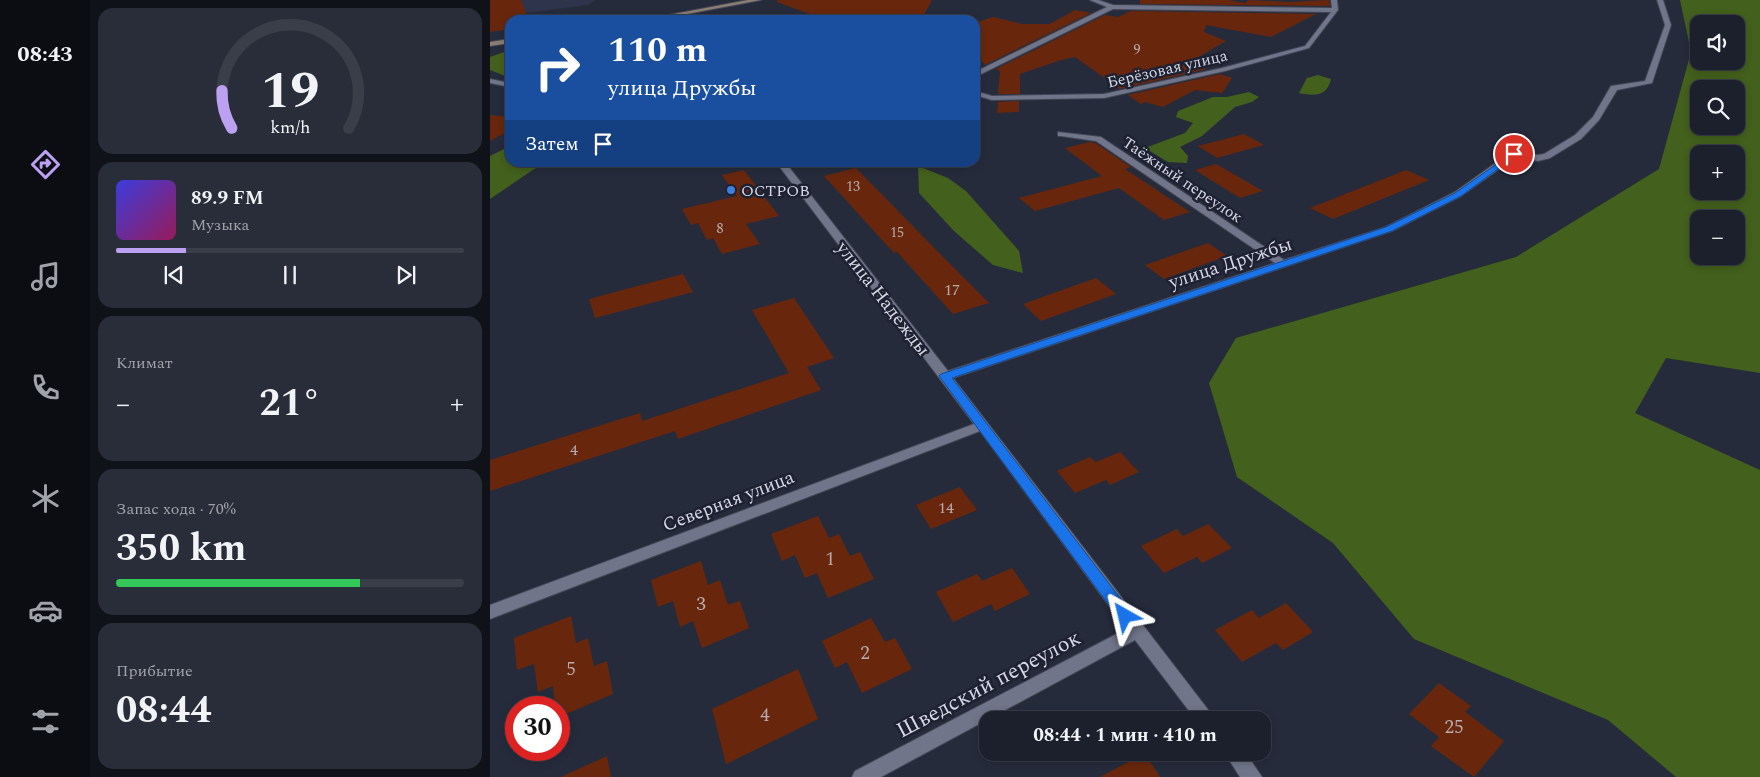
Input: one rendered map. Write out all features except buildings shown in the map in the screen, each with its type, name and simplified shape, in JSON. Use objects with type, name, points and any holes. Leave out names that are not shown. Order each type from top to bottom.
[{"type":"main road","points":[[673,15],[758,0]]},
{"type":"main road","points":[[490,44],[505,42]]},
{"type":"street","points":[[1093,0],[1112,7],[1336,10],[1334,0]]},
{"type":"street","name":"улица Дружбы","points":[[945,376],[1389,229],[1458,194],[1514,154],[1547,156],[1578,137],[1590,124],[1614,88],[1648,83],[1668,25],[1660,0]]},
{"type":"street","points":[[980,73],[1112,7]]},
{"type":"street","name":"Берёзовая улица","points":[[980,94],[992,98],[1104,96],[1222,70],[1307,47],[1336,10]]},
{"type":"street","points":[[490,81],[505,84]]},
{"type":"street","name":"Таёжный переулок","points":[[1061,134],[1098,139],[1283,264]]},
{"type":"street","name":"улица Надежды","points":[[784,167],[945,376],[980,426],[1200,711]]},
{"type":"street","name":"Северная улица","points":[[490,612],[980,426]]},
{"type":"street","name":"Шведский переулок","points":[[862,777],[1137,631]]},
{"type":"street","points":[[1240,761],[1252,777]]},
{"type":"shaded area","points":[[490,0],[596,0],[587,5],[490,18]]},
{"type":"green space","points":[[1680,0],[1760,0],[1760,373],[1666,358],[1635,413],[1760,470],[1760,777],[1676,777],[1608,720],[1414,639],[1333,543],[1237,477],[1209,383],[1236,338],[1516,257],[1659,169],[1690,56],[1690,70],[1745,70],[1745,15],[1690,15],[1690,47]]},
{"type":"green space","points":[[505,52],[505,76],[490,70],[490,57]]},
{"type":"green space","points":[[1318,75],[1331,79],[1323,92],[1315,95],[1299,93],[1307,78]]},
{"type":"green space","points":[[1249,92],[1259,97],[1252,102],[1235,107],[1202,136],[1180,147],[1188,156],[1187,163],[1168,162],[1145,148],[1185,133],[1193,123],[1176,117],[1178,111],[1213,97],[1227,97]]},
{"type":"green space","points":[[505,148],[505,167],[537,167],[490,199],[490,156]]},
{"type":"green space","points":[[918,167],[948,178],[966,191],[1019,251],[1023,273],[993,265],[954,231],[919,193]]},
{"type":"place","name":"ОСТРОВ","points":[[731,190]]},
{"type":"route","points":[[1125,616],[980,426],[945,376],[1389,229],[1458,194],[1514,154]]}]
